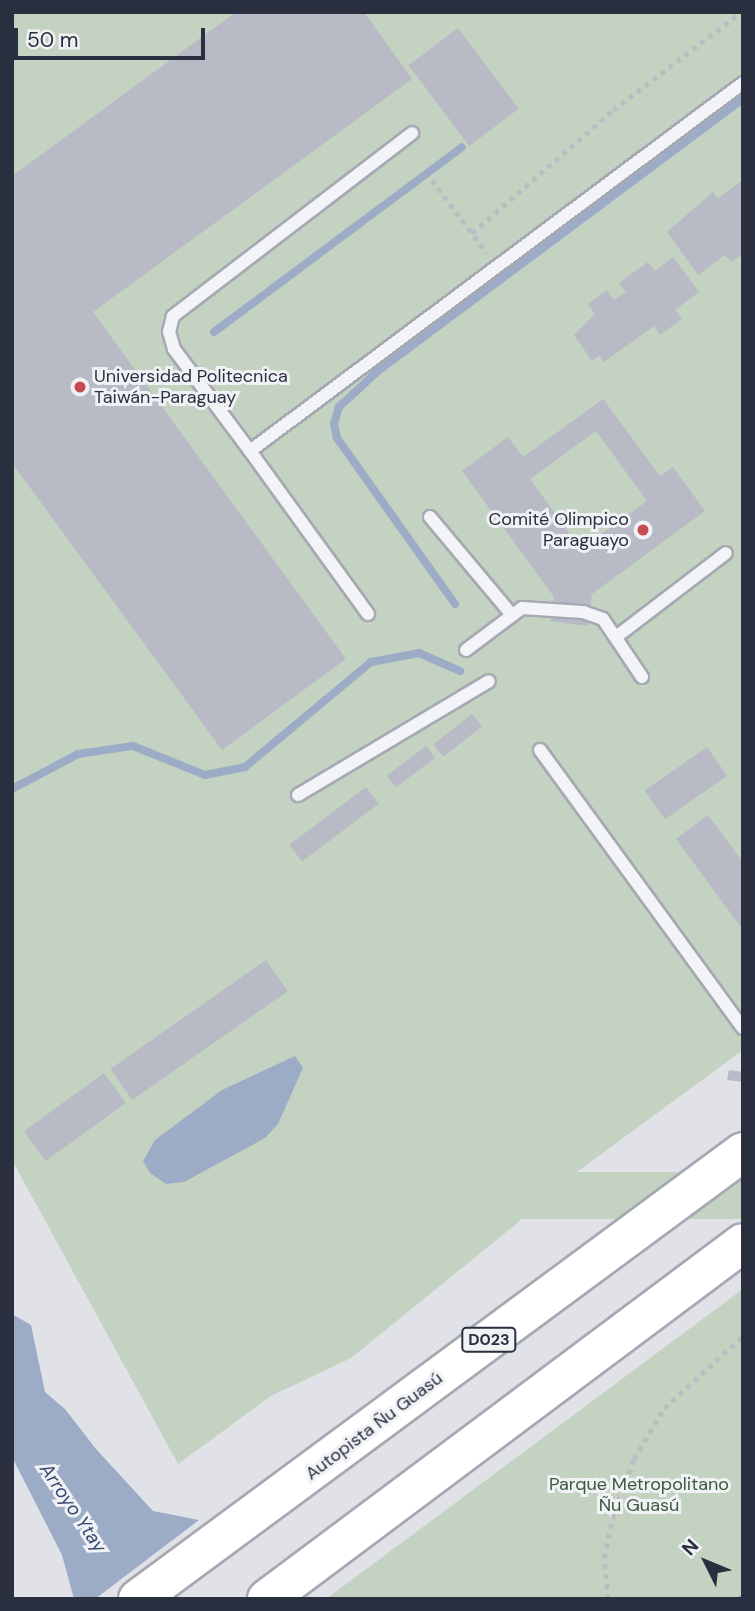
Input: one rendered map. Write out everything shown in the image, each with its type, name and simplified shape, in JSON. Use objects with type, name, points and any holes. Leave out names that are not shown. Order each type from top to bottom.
[{"type":"highway","name":"Autopista Ñu Guasú","points":[[138,1599],[743,1152]]},
{"type":"highway","points":[[273,1594],[743,1243]]},
{"type":"lane","points":[[250,451],[296,420],[743,83]]},
{"type":"lane","points":[[368,614],[174,349],[169,332],[173,316],[412,133]]},
{"type":"lane","points":[[430,517],[512,615]]},
{"type":"lane","points":[[615,637],[726,553]]},
{"type":"lane","points":[[466,650],[522,608],[538,605],[583,611],[603,619],[642,677]]},
{"type":"lane","points":[[299,794],[489,681]]},
{"type":"lane","points":[[540,750],[743,1028]]},
{"type":"path","points":[[472,233],[613,110],[741,12]]},
{"type":"path","points":[[432,180],[498,268]]},
{"type":"path","points":[[608,1599],[604,1558],[614,1511],[634,1459],[664,1408],[743,1336]]},
{"type":"green space","points":[[12,12],[743,12],[743,1050],[517,1216],[520,1221],[351,1358],[271,1396],[178,1464],[12,1160]]},
{"type":"green space","points":[[128,1172],[743,1172],[743,1219],[128,1219]]},
{"type":"green space","name":"Parque Metropolitano Ñu Guasú","points":[[743,1289],[743,1599],[326,1599]]},
{"type":"water","points":[[295,1056],[303,1068],[278,1124],[265,1138],[184,1182],[166,1184],[150,1173],[143,1161],[155,1140],[222,1090]]},
{"type":"water","name":"Arroyo Ytay","points":[[12,1314],[31,1325],[45,1392],[65,1409],[96,1449],[153,1511],[199,1520],[95,1599],[74,1599],[62,1555],[12,1457]]},
{"type":"building","name":"Universidad Politecnica Taiwán-Paraguay","points":[[236,12],[364,12],[412,79],[93,312],[346,659],[222,750],[12,463],[12,176]]},
{"type":"building","points":[[458,28],[519,109],[469,146],[408,65]]},
{"type":"building","points":[[743,180],[743,254],[731,262],[725,255],[698,275],[667,232],[713,192],[718,198]]},
{"type":"building","points":[[673,257],[699,292],[675,310],[682,319],[660,335],[654,326],[604,362],[599,355],[592,361],[574,335],[595,314],[588,304],[607,290],[614,300],[626,292],[619,283],[648,262],[655,271]]},
{"type":"building","name":"Comité Olimpico Paraguayo","points":[[603,399],[660,476],[673,467],[705,511],[592,594],[588,626],[550,621],[554,597],[462,471],[508,437],[523,457]],"holes":[[[596,431],[647,501],[581,549],[530,479]]]},
{"type":"building","points":[[472,714],[482,727],[443,757],[433,744]]},
{"type":"building","points":[[426,746],[435,758],[396,787],[387,775]]},
{"type":"building","points":[[707,747],[727,776],[665,819],[645,791]]},
{"type":"building","points":[[366,787],[379,804],[302,862],[289,845]]},
{"type":"building","points":[[708,815],[743,862],[743,930],[676,839]]},
{"type":"building","points":[[266,960],[288,991],[132,1100],[110,1069]]},
{"type":"building","points":[[729,1070],[743,1072],[743,1082],[727,1080]]},
{"type":"building","points":[[104,1073],[126,1103],[46,1161],[24,1131]]},
{"type":"waterway","points":[[455,604],[337,438],[334,424],[339,407],[378,371],[743,99]]},
{"type":"waterway","points":[[214,332],[462,147]]},
{"type":"waterway","points":[[12,789],[78,754],[133,746],[205,775],[245,767],[371,662],[419,653],[460,671]]},
{"type":"place","name":"Universidad Politecnica Taiwán-Paraguay","points":[[80,387]]},
{"type":"place","name":"Comité Olimpico Paraguayo","points":[[643,530]]}]
